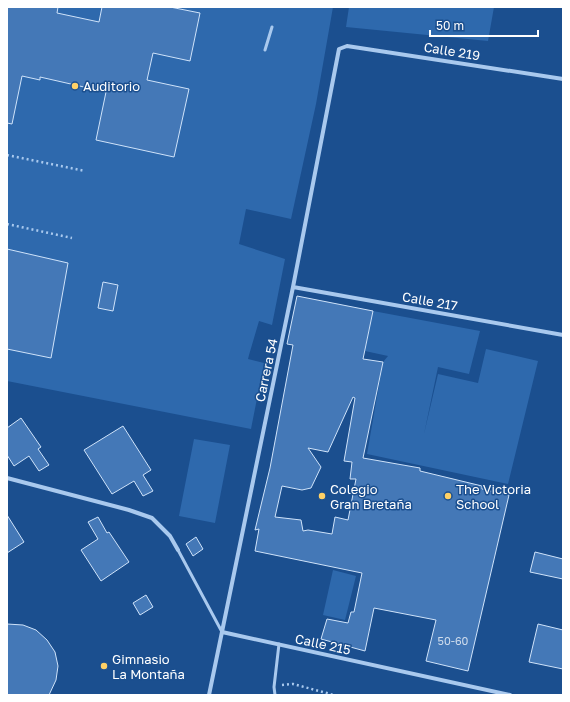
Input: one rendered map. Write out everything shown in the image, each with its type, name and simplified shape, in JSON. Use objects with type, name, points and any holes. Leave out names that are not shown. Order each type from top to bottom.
[{"type":"street","name":"Calle 219","points":[[339,49],[348,46],[563,79]]},
{"type":"street","name":"Carrera 54","points":[[209,695],[294,287],[339,49]]},
{"type":"street","name":"Calle 217","points":[[294,287],[563,335]]},
{"type":"street","points":[[7,478],[130,510],[152,518],[170,536],[178,550]]},
{"type":"street","name":"Calle 215","points":[[222,632],[510,695]]},
{"type":"lane","points":[[265,50],[272,27]]},
{"type":"lane","points":[[178,550],[222,632]]},
{"type":"lane","points":[[275,695],[274,687],[279,644]]},
{"type":"path","points":[[7,155],[85,171]]},
{"type":"path","points":[[7,224],[72,238]]},
{"type":"path","points":[[274,687],[293,684],[334,695]]},
{"type":"shaded area","points":[[7,7],[333,7],[316,104],[291,219],[246,209],[239,244],[285,259],[272,325],[259,321],[248,359],[264,363],[251,429],[7,381]]},
{"type":"shaded area","points":[[349,7],[494,7],[488,41],[346,27]]},
{"type":"shaded area","points":[[373,311],[480,331],[469,374],[438,367],[424,434],[438,374],[478,383],[486,349],[538,361],[508,484],[367,454],[383,362],[388,356],[365,351]]},
{"type":"shaded area","points":[[194,439],[230,445],[215,523],[179,516]]},
{"type":"shaded area","points":[[333,570],[356,576],[345,620],[323,615]]},
{"type":"building","points":[[7,7],[58,7],[57,13],[99,22],[102,7],[170,7],[200,13],[190,61],[153,53],[147,80],[189,89],[174,157],[96,140],[106,92],[40,77],[40,80],[22,76],[12,124],[7,123]]},
{"type":"building","points":[[7,249],[68,263],[51,358],[7,349]]},
{"type":"building","points":[[103,282],[118,285],[113,311],[98,308]]},
{"type":"building","points":[[297,296],[373,311],[363,359],[383,362],[363,458],[420,468],[420,471],[482,486],[482,489],[509,495],[468,671],[426,661],[436,620],[374,608],[365,651],[321,639],[327,619],[348,623],[351,612],[354,612],[362,573],[255,551],[259,529],[255,530],[270,468],[293,345],[287,344]],"holes":[[[353,397],[355,398],[344,461],[352,462],[350,479],[356,479],[348,520],[335,517],[332,534],[308,530],[303,531],[301,520],[275,517],[282,486],[302,490],[311,488],[321,467],[308,448],[328,452]]]},
{"type":"building","points":[[21,418],[41,447],[38,449],[49,465],[39,471],[29,456],[14,466],[7,455],[7,428]]},
{"type":"building","points":[[123,426],[151,470],[143,475],[153,491],[143,496],[134,481],[112,494],[84,450]]},
{"type":"building","points":[[7,515],[24,542],[7,553]]},
{"type":"building","points":[[98,517],[107,533],[109,532],[129,562],[101,581],[81,550],[98,539],[88,522]]},
{"type":"building","points":[[196,537],[203,549],[193,556],[186,544]]},
{"type":"building","points":[[535,552],[563,559],[563,579],[530,572]]},
{"type":"building","points":[[146,595],[153,607],[140,615],[133,603]]},
{"type":"building","points":[[7,624],[23,625],[36,630],[47,640],[55,652],[58,666],[56,680],[49,695],[7,695]]},
{"type":"building","points":[[538,624],[563,630],[563,669],[529,662]]},
{"type":"place","name":"Auditorio","points":[[75,86]]},
{"type":"place","name":"Colegio Gran Bretaña","points":[[322,496]]},
{"type":"place","name":"The Victoria School","points":[[448,496]]},
{"type":"place","name":"Gimnasio La Montaña","points":[[104,666]]}]
